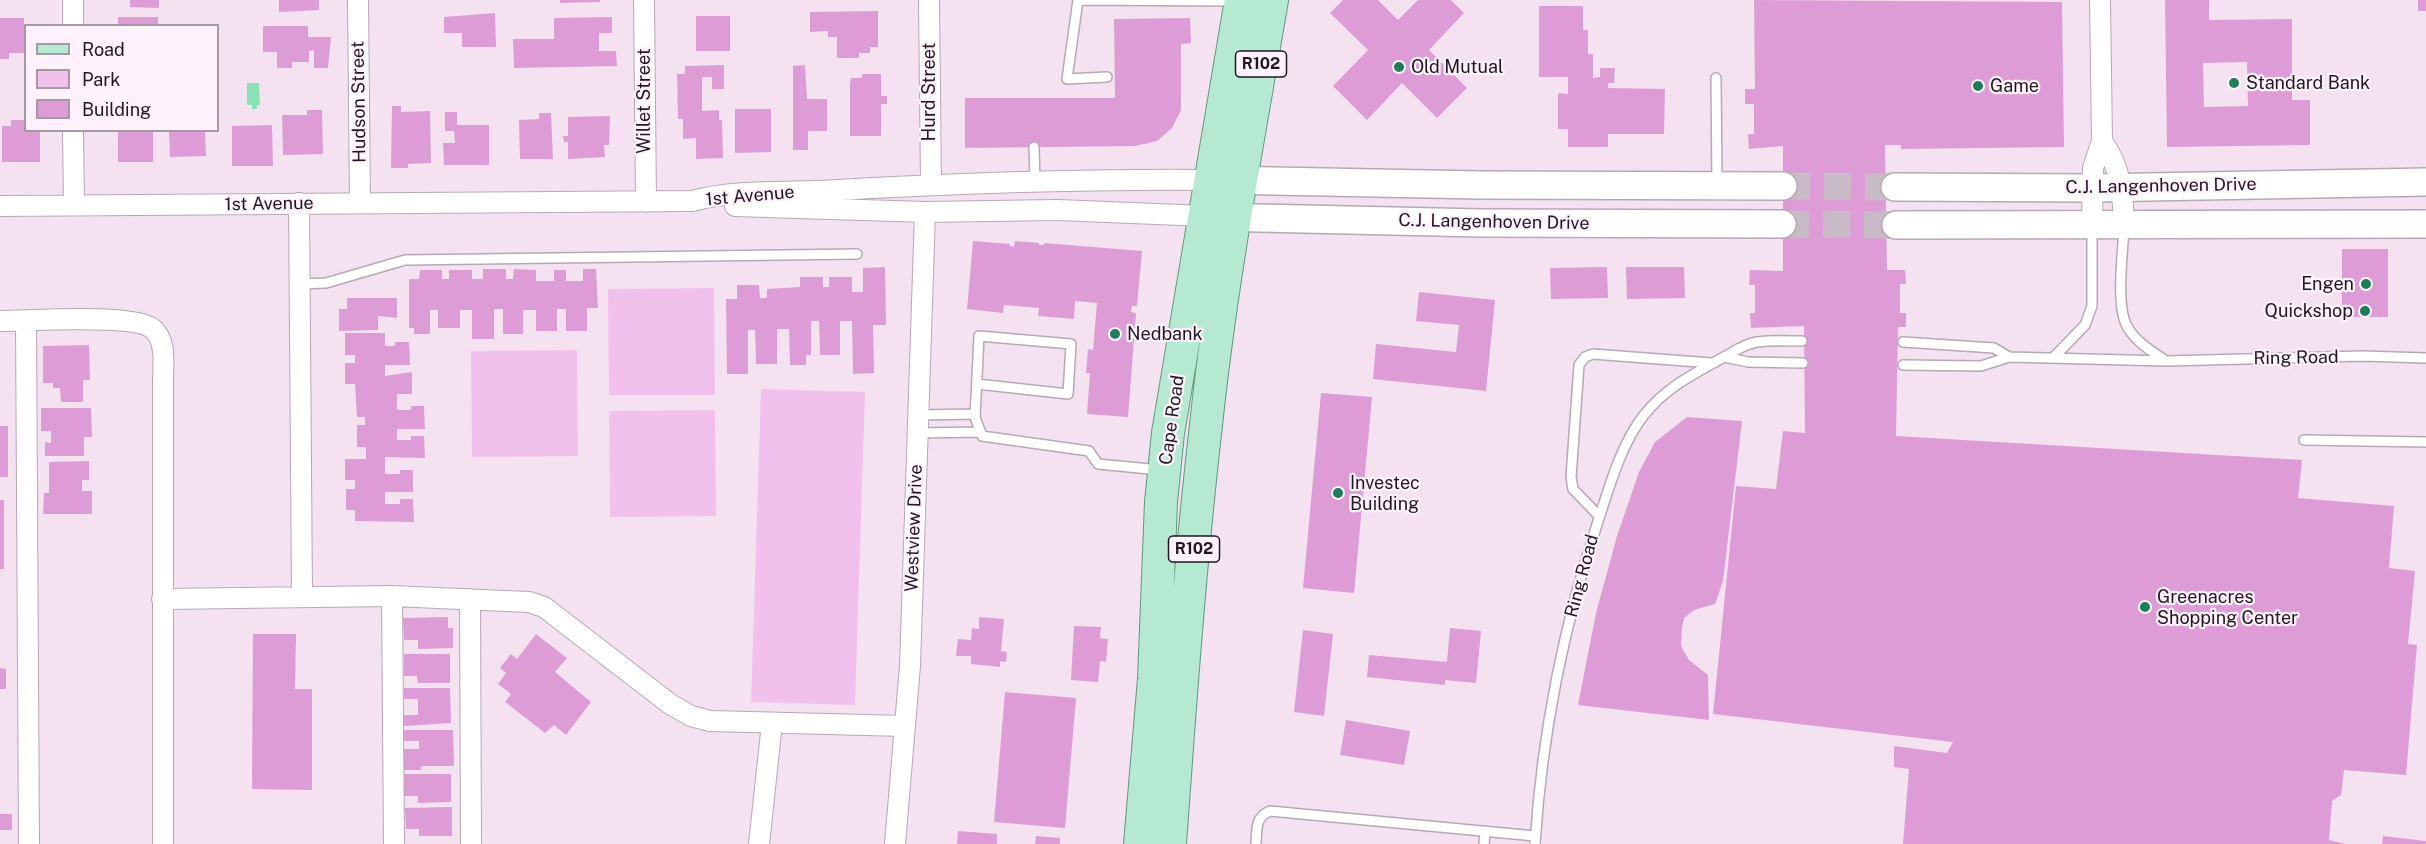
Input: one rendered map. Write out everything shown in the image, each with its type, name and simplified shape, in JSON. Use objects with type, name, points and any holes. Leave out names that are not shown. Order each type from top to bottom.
[{"type":"main road","name":"Cape Road","points":[[1170,844],[1181,678],[1205,435],[1220,217],[1210,180],[1241,0]]},
{"type":"main road","name":"Cape Road","points":[[1140,844],[1154,679],[1164,470],[1220,217],[1241,179],[1272,0]]},
{"type":"main road","name":"C.J. Langenhoven Drive","points":[[1210,180],[1480,186],[1783,186]]},
{"type":"main road","name":"C.J. Langenhoven Drive","points":[[1895,187],[2091,188],[2426,182]]},
{"type":"main road","name":"C.J. Langenhoven Drive","points":[[1220,217],[1481,223],[1782,224]]},
{"type":"main road","name":"C.J. Langenhoven Drive","points":[[1896,225],[2426,224]]},
{"type":"street","points":[[72,0],[73,24]]},
{"type":"street","name":"Hudson Street","points":[[358,0],[360,203]]},
{"type":"street","name":"Willet Street","points":[[644,0],[646,202]]},
{"type":"street","name":"Hurd Street","points":[[929,0],[931,185]]},
{"type":"street","points":[[2092,225],[2093,168],[2102,141],[2100,0]]},
{"type":"street","points":[[73,132],[74,204]]},
{"type":"street","points":[[2102,141],[2112,155],[2123,187],[2124,225]]},
{"type":"street","name":"1st Avenue","points":[[693,201],[733,195],[931,185],[1035,181],[1210,180]]},
{"type":"street","name":"1st Avenue","points":[[0,206],[693,201],[769,209],[925,212],[1058,210],[1220,217]]},
{"type":"street","points":[[299,203],[302,597]]},
{"type":"street","name":"Westview Drive","points":[[895,844],[910,666],[925,212]]},
{"type":"street","points":[[0,321],[127,320],[152,329],[161,340],[164,382],[163,844]]},
{"type":"street","points":[[26,321],[29,844]]},
{"type":"street","points":[[392,596],[394,844]]},
{"type":"street","points":[[162,599],[392,596],[517,600],[544,607],[661,697],[690,716],[710,721],[905,726]]},
{"type":"street","points":[[470,599],[471,844]]},
{"type":"street","points":[[759,844],[771,723]]},
{"type":"lane","points":[[1107,77],[1067,79],[1078,0],[1241,0]]},
{"type":"lane","points":[[1716,78],[1717,186]]},
{"type":"lane","points":[[1034,147],[1035,181]]},
{"type":"lane","points":[[2054,357],[2085,325],[2092,306],[2092,225]]},
{"type":"lane","points":[[2124,225],[2122,314],[2128,328],[2145,347],[2166,361]]},
{"type":"lane","points":[[300,284],[326,282],[405,260],[857,254]]},
{"type":"lane","points":[[977,384],[1068,394],[1071,344],[979,336],[975,414],[979,432],[982,436],[993,439],[1089,452],[1098,464],[1164,470]]},
{"type":"lane","name":"Ring Road","points":[[1535,840],[1554,693],[1585,558],[1627,444],[1643,416],[1665,392],[1688,375],[1742,346],[1758,342],[1802,340]]},
{"type":"lane","name":"Ring Road","points":[[1903,342],[1994,348],[2009,357]]},
{"type":"lane","points":[[1599,516],[1574,489],[1571,477],[1579,365],[1586,357],[1593,354],[1711,363]]},
{"type":"lane","name":"Ring Road","points":[[1903,365],[1981,366],[2009,357],[2166,361],[2362,356],[2426,358]]},
{"type":"lane","points":[[1724,357],[1748,362],[1803,363]]},
{"type":"lane","points":[[918,424],[975,414]]},
{"type":"lane","points":[[918,424],[979,432]]},
{"type":"lane","points":[[2304,440],[2426,442]]},
{"type":"lane","points":[[1256,844],[1258,822],[1262,814],[1270,811],[1485,831],[1535,840]]},
{"type":"lane","points":[[1484,844],[1485,831]]},
{"type":"green space","points":[[714,288],[715,395],[609,395],[608,289]]},
{"type":"green space","points":[[577,350],[578,456],[472,457],[471,351]]},
{"type":"green space","points":[[761,389],[865,392],[855,705],[751,702]]},
{"type":"green space","points":[[715,410],[716,516],[610,517],[609,411]]},
{"type":"shaded area","points":[[247,83],[259,83],[260,105],[257,105],[257,109],[252,109],[252,105],[247,105]]},
{"type":"building","points":[[130,0],[159,0],[159,8],[130,7]]},
{"type":"building","points":[[279,0],[319,0],[319,10],[279,12]]},
{"type":"building","points":[[560,0],[600,0],[600,2],[560,3]]},
{"type":"building","name":"Old Mutual","points":[[1343,0],[1378,0],[1398,20],[1418,0],[1451,0],[1464,13],[1429,50],[1467,88],[1437,118],[1402,83],[1367,120],[1333,86],[1368,50],[1330,13]]},
{"type":"building","points":[[1754,0],[2062,2],[2064,147],[1901,149],[1901,145],[1885,145],[1887,270],[1905,270],[1906,284],[1900,284],[1900,313],[1906,313],[1906,327],[1898,327],[1896,436],[2302,460],[2298,498],[2394,506],[2389,568],[2415,571],[2408,644],[2417,645],[2406,775],[2344,770],[2341,795],[2332,801],[2329,840],[2346,844],[1903,844],[1909,769],[1894,767],[1894,746],[1947,753],[1953,742],[1713,714],[1736,486],[1776,489],[1783,431],[1805,433],[1804,326],[1751,328],[1750,313],[1755,313],[1755,285],[1749,285],[1750,270],[1783,271],[1783,146],[1749,149],[1748,134],[1754,134],[1754,104],[1745,104],[1745,89],[1755,89]]},
{"type":"building","points":[[2165,0],[2209,0],[2209,20],[2292,19],[2292,100],[2310,100],[2310,145],[2167,147]],"holes":[[[2247,62],[2248,106],[2204,107],[2203,63]]]},
{"type":"building","points":[[2418,0],[2426,0],[2426,11],[2418,11]]},
{"type":"building","points":[[1539,6],[1583,6],[1583,30],[1588,30],[1588,54],[1593,54],[1593,78],[1600,77],[1600,68],[1615,68],[1614,83],[1608,83],[1608,88],[1665,89],[1664,134],[1608,134],[1608,147],[1568,147],[1568,129],[1558,129],[1558,93],[1568,94],[1568,77],[1539,77]]},
{"type":"building","points":[[878,11],[878,47],[870,47],[870,53],[859,53],[859,58],[837,58],[837,37],[828,37],[828,31],[810,32],[810,12]]},
{"type":"building","points":[[495,13],[496,47],[462,47],[462,33],[444,33],[444,17]]},
{"type":"building","points":[[696,16],[730,16],[730,51],[696,51]]},
{"type":"building","points":[[118,17],[158,17],[158,24],[118,24]]},
{"type":"building","points":[[612,17],[612,33],[599,33],[599,51],[616,51],[617,66],[514,68],[513,39],[554,39],[554,18]]},
{"type":"building","points":[[0,18],[24,18],[24,53],[9,53],[9,59],[0,59]]},
{"type":"building","points":[[1190,18],[1191,43],[1181,44],[1181,110],[1172,128],[1157,141],[1135,146],[965,148],[965,98],[1115,98],[1114,19]]},
{"type":"building","points":[[263,26],[308,26],[308,37],[331,37],[328,68],[314,68],[314,50],[309,51],[309,62],[292,62],[292,68],[277,68],[277,52],[263,52]]},
{"type":"building","points":[[724,65],[724,89],[712,89],[712,77],[702,77],[702,111],[719,110],[719,120],[722,120],[723,158],[696,159],[696,138],[683,139],[683,119],[678,119],[677,74],[685,74],[685,66]]},
{"type":"building","points":[[805,65],[807,99],[827,99],[827,131],[808,131],[808,150],[793,150],[793,66]]},
{"type":"building","points":[[862,74],[881,74],[881,96],[887,96],[887,104],[881,104],[881,136],[850,136],[851,78],[862,78]]},
{"type":"building","points":[[392,106],[401,106],[401,112],[430,111],[431,163],[408,164],[408,168],[391,168]]},
{"type":"building","points":[[735,109],[771,109],[771,152],[735,153]]},
{"type":"building","points":[[307,110],[322,110],[323,154],[283,155],[282,115],[307,115]]},
{"type":"building","points":[[445,112],[457,112],[457,125],[489,125],[489,165],[444,165],[443,143],[455,143],[454,131],[445,131]]},
{"type":"building","points":[[539,113],[551,113],[553,159],[520,159],[519,120],[539,119]]},
{"type":"building","points":[[610,116],[609,145],[604,145],[605,157],[568,159],[568,142],[564,142],[563,136],[568,136],[568,117]]},
{"type":"building","points":[[11,120],[24,120],[24,132],[40,132],[40,162],[2,162],[2,126],[11,126]]},
{"type":"building","points":[[272,125],[273,166],[232,166],[232,126]]},
{"type":"building","points":[[118,132],[153,132],[153,162],[118,162]]},
{"type":"building","points":[[169,132],[205,132],[206,156],[170,157]]},
{"type":"building","name":"Nedbank","points":[[973,241],[1010,244],[1014,247],[1015,241],[1039,243],[1039,245],[1044,245],[1044,243],[1142,251],[1137,306],[1132,306],[1131,312],[1136,313],[1128,417],[1087,414],[1090,373],[1086,373],[1088,349],[1093,350],[1097,303],[1075,301],[1074,319],[1038,316],[1039,308],[1004,305],[1003,313],[967,309]]},
{"type":"building","points":[[2342,249],[2388,249],[2388,317],[2342,317]]},
{"type":"building","points":[[885,267],[886,325],[873,325],[874,373],[853,374],[852,321],[840,321],[840,355],[820,355],[819,321],[811,321],[811,355],[806,355],[806,365],[790,365],[789,329],[777,329],[777,364],[756,364],[755,330],[748,330],[748,374],[727,374],[726,299],[737,299],[737,285],[759,285],[760,298],[767,298],[767,289],[800,287],[800,277],[823,277],[823,287],[829,287],[829,277],[852,277],[852,292],[863,292],[863,268]]},
{"type":"building","points":[[1607,267],[1608,298],[1551,299],[1550,268]]},
{"type":"building","points":[[1626,267],[1684,267],[1685,298],[1627,299]]},
{"type":"building","points":[[483,269],[506,269],[506,279],[513,279],[514,269],[536,270],[536,281],[554,281],[554,270],[566,270],[566,281],[583,281],[583,269],[596,269],[598,308],[587,308],[587,331],[566,331],[566,309],[557,309],[557,331],[536,331],[536,310],[523,310],[523,334],[503,334],[503,309],[494,309],[494,339],[472,339],[472,310],[460,310],[460,328],[438,328],[438,310],[430,310],[430,334],[414,334],[414,328],[409,328],[409,279],[419,279],[420,270],[442,270],[442,279],[449,279],[449,270],[472,270],[472,279],[483,279]]},
{"type":"building","points":[[1419,292],[1495,300],[1486,391],[1373,379],[1376,344],[1456,352],[1459,325],[1416,321]]},
{"type":"building","points":[[347,298],[397,298],[397,318],[378,316],[378,330],[339,331],[339,309],[347,309]]},
{"type":"building","points":[[345,333],[385,333],[385,346],[395,346],[395,342],[409,342],[410,365],[385,365],[385,376],[412,372],[412,394],[397,394],[397,410],[411,410],[411,406],[424,406],[425,429],[397,429],[397,440],[411,440],[411,436],[424,436],[425,458],[385,457],[385,474],[400,474],[400,470],[413,470],[413,492],[385,492],[385,504],[400,504],[400,499],[413,499],[414,522],[355,521],[355,510],[346,510],[346,489],[355,489],[355,480],[345,480],[345,459],[366,459],[366,447],[357,447],[357,425],[365,425],[365,417],[357,417],[355,384],[345,384],[345,363],[355,363],[355,355],[345,355]]},
{"type":"building","points":[[89,345],[90,380],[83,380],[83,402],[61,402],[60,388],[53,388],[53,383],[43,383],[43,346]]},
{"type":"building","name":"Investec Building","points":[[1321,393],[1372,397],[1354,593],[1303,588]]},
{"type":"building","points":[[41,408],[91,408],[92,437],[84,437],[84,456],[45,456],[45,442],[51,443],[51,431],[41,431]]},
{"type":"building","points":[[1687,417],[1742,421],[1723,581],[1715,604],[1694,610],[1684,618],[1682,628],[1681,646],[1689,660],[1708,675],[1709,720],[1578,705],[1596,613],[1617,536],[1639,472],[1655,442]]},
{"type":"building","points":[[0,426],[8,426],[8,477],[0,477]]},
{"type":"building","points":[[89,461],[89,480],[82,480],[82,491],[92,491],[92,514],[43,514],[44,493],[49,493],[49,462]]},
{"type":"building","points":[[0,500],[4,500],[4,569],[0,569]]},
{"type":"building","points":[[448,617],[448,628],[453,628],[453,648],[418,649],[418,640],[404,640],[403,618]]},
{"type":"building","points":[[979,617],[1004,619],[1001,651],[1007,652],[1006,662],[1000,661],[1000,667],[971,664],[971,656],[956,656],[958,639],[971,640],[972,628],[979,629]]},
{"type":"building","points":[[1074,626],[1101,627],[1100,638],[1108,639],[1106,662],[1100,661],[1098,682],[1071,680]]},
{"type":"building","points":[[1450,628],[1481,631],[1476,683],[1445,680],[1445,685],[1367,677],[1369,655],[1447,662]]},
{"type":"building","points":[[1303,630],[1333,634],[1324,716],[1294,712]]},
{"type":"building","points":[[253,634],[296,634],[295,689],[312,689],[312,790],[252,789]]},
{"type":"building","points":[[536,634],[567,658],[555,672],[591,702],[566,735],[554,725],[545,733],[505,702],[511,694],[498,684],[506,673],[500,668],[511,654],[517,659]]},
{"type":"building","points":[[404,654],[450,654],[450,683],[418,683],[417,676],[404,676]]},
{"type":"building","points":[[0,668],[6,669],[6,689],[0,689]]},
{"type":"building","points":[[404,688],[450,688],[451,723],[404,726],[403,715],[418,715],[418,699],[404,699]]},
{"type":"building","points":[[1005,692],[1076,698],[1065,828],[994,822]]},
{"type":"building","points":[[1346,720],[1410,731],[1404,765],[1340,755]]},
{"type":"building","points":[[404,730],[453,730],[454,766],[421,766],[421,770],[404,770],[404,749],[419,749],[419,741],[404,741]]},
{"type":"building","points":[[404,774],[451,774],[451,802],[418,803],[418,796],[404,796]]},
{"type":"building","points":[[452,807],[452,836],[419,836],[419,829],[406,829],[405,808]]},
{"type":"building","points":[[0,814],[12,814],[12,830],[0,830]]},
{"type":"building","points":[[958,831],[997,834],[997,844],[957,844]]},
{"type":"building","points":[[1036,836],[1060,838],[1060,844],[1035,844]]},
{"type":"building","points":[[2383,836],[2426,841],[2426,844],[2382,844]]},
{"type":"tunnel","points":[[1783,186],[1895,187]]},
{"type":"tunnel","points":[[1782,224],[1896,225]]},
{"type":"place","name":"Old Mutual","points":[[1399,67]]},
{"type":"place","name":"Standard Bank","points":[[2234,83]]},
{"type":"place","name":"Game","points":[[1978,86]]},
{"type":"place","name":"Engen","points":[[2366,284]]},
{"type":"place","name":"Quickshop","points":[[2365,311]]},
{"type":"place","name":"Nedbank","points":[[1115,334]]},
{"type":"place","name":"Investec Building","points":[[1338,493]]},
{"type":"place","name":"Greenacres Shopping Center","points":[[2145,607]]}]
